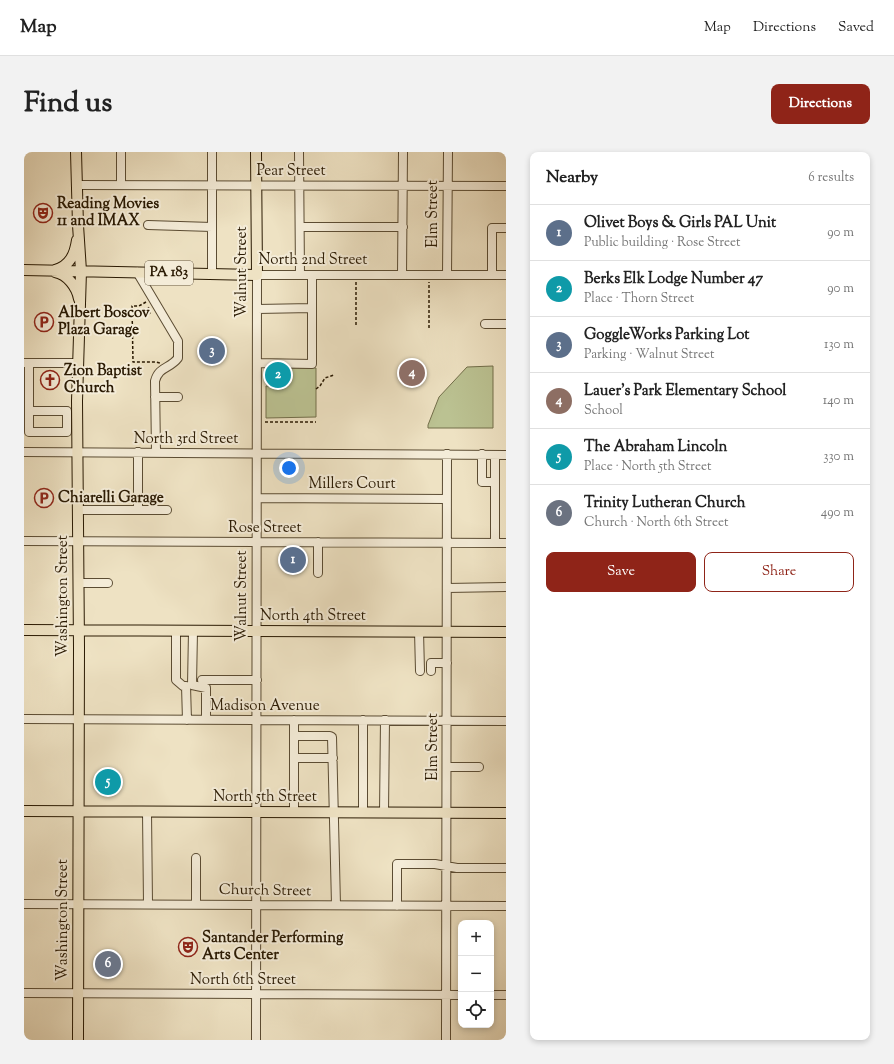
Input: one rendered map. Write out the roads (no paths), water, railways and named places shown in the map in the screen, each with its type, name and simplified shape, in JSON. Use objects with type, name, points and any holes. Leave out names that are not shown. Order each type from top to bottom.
[{"type":"main road","name":"Washington Street","points":[[76,152],[78,225],[82,271],[78,363],[72,410],[78,452],[78,1040]]},
{"type":"main road","name":"Walnut Street","points":[[256,152],[257,274]]},
{"type":"main road","points":[[51,271],[60,269],[70,260],[76,247],[78,225]]},
{"type":"main road","name":"North 2nd Street","points":[[24,270],[257,274]]},
{"type":"main road","points":[[51,271],[64,275],[75,288],[81,311]]},
{"type":"main road","name":"North 4th Street","points":[[24,630],[506,632]]},
{"type":"main road","name":"North 5th Street","points":[[24,811],[506,813]]},
{"type":"street","points":[[121,152],[121,184]]},
{"type":"street","points":[[212,152],[212,274]]},
{"type":"street","points":[[299,152],[300,275]]},
{"type":"street","points":[[402,275],[403,152]]},
{"type":"street","name":"Elm Street","points":[[447,275],[448,152]]},
{"type":"street","name":"Pear Street","points":[[76,185],[506,186]]},
{"type":"street","points":[[148,226],[212,227]]},
{"type":"street","points":[[300,227],[403,227]]},
{"type":"street","points":[[492,275],[492,228],[506,228]]},
{"type":"street","points":[[137,272],[178,341],[178,358],[174,363],[159,372],[155,381],[156,452]]},
{"type":"street","name":"North 2nd Street","points":[[257,274],[506,275]]},
{"type":"street","name":"Walnut Street","points":[[256,1040],[257,274]]},
{"type":"street","points":[[257,363],[312,364],[312,275]]},
{"type":"street","points":[[257,309],[312,308]]},
{"type":"street","points":[[485,324],[506,324]]},
{"type":"street","points":[[29,411],[72,410],[67,432],[30,432],[29,411],[27,363],[78,363]]},
{"type":"street","points":[[155,397],[178,397]]},
{"type":"street","name":"North 3rd Street","points":[[24,452],[506,455]]},
{"type":"street","points":[[138,452],[138,510]]},
{"type":"street","name":"Elm Street","points":[[446,1040],[447,454]]},
{"type":"street","points":[[482,454],[482,482],[495,482]]},
{"type":"street","points":[[495,455],[495,543]]},
{"type":"street","name":"Millers Court","points":[[257,498],[447,499]]},
{"type":"street","points":[[78,510],[166,510]]},
{"type":"street","name":"Rose Street","points":[[24,541],[506,543]]},
{"type":"street","points":[[318,542],[318,573]]},
{"type":"street","points":[[78,582],[108,583]]},
{"type":"street","points":[[447,588],[506,587]]},
{"type":"street","points":[[176,630],[176,680],[183,686],[206,688],[206,720]]},
{"type":"street","points":[[187,720],[193,631]]},
{"type":"street","points":[[419,631],[420,671]]},
{"type":"street","points":[[431,671],[431,663],[447,664]]},
{"type":"street","points":[[202,680],[257,680]]},
{"type":"street","name":"Madison Avenue","points":[[24,719],[506,721]]},
{"type":"street","points":[[294,720],[294,812]]},
{"type":"street","points":[[363,720],[363,813]]},
{"type":"street","points":[[384,720],[384,813]]},
{"type":"street","points":[[294,736],[330,736],[332,738],[336,906]]},
{"type":"street","points":[[294,758],[333,758]]},
{"type":"street","points":[[447,767],[479,767]]},
{"type":"street","points":[[147,812],[148,904]]},
{"type":"street","points":[[196,858],[196,904]]},
{"type":"street","points":[[397,906],[397,864],[435,864],[457,868],[506,868]]},
{"type":"street","name":"Church Street","points":[[24,904],[506,906]]},
{"type":"street","name":"North 6th Street","points":[[24,993],[458,995]]},
{"type":"street","points":[[494,995],[506,995]]},
{"type":"place","name":"Reading Movies 11 and IMAX","points":[[43,213]]},
{"type":"place","name":"Albert Boscov Plaza Garage","points":[[44,322]]},
{"type":"place","name":"GoggleWorks Parking Lot","points":[[212,351]]},
{"type":"place","name":"Lauer's Park Elementary School","points":[[412,373]]},
{"type":"place","name":"Berks Elk Lodge Number 47","points":[[278,375]]},
{"type":"place","name":"Zion Baptist Church","points":[[50,380]]},
{"type":"place","name":"Chiarelli Garage","points":[[44,498]]},
{"type":"place","name":"Olivet Boys & Girls PAL Unit","points":[[293,560]]},
{"type":"place","name":"The Abraham Lincoln","points":[[108,782]]},
{"type":"place","name":"Santander Performing Arts Center","points":[[188,947]]},
{"type":"place","name":"Trinity Lutheran Church","points":[[108,964]]}]
